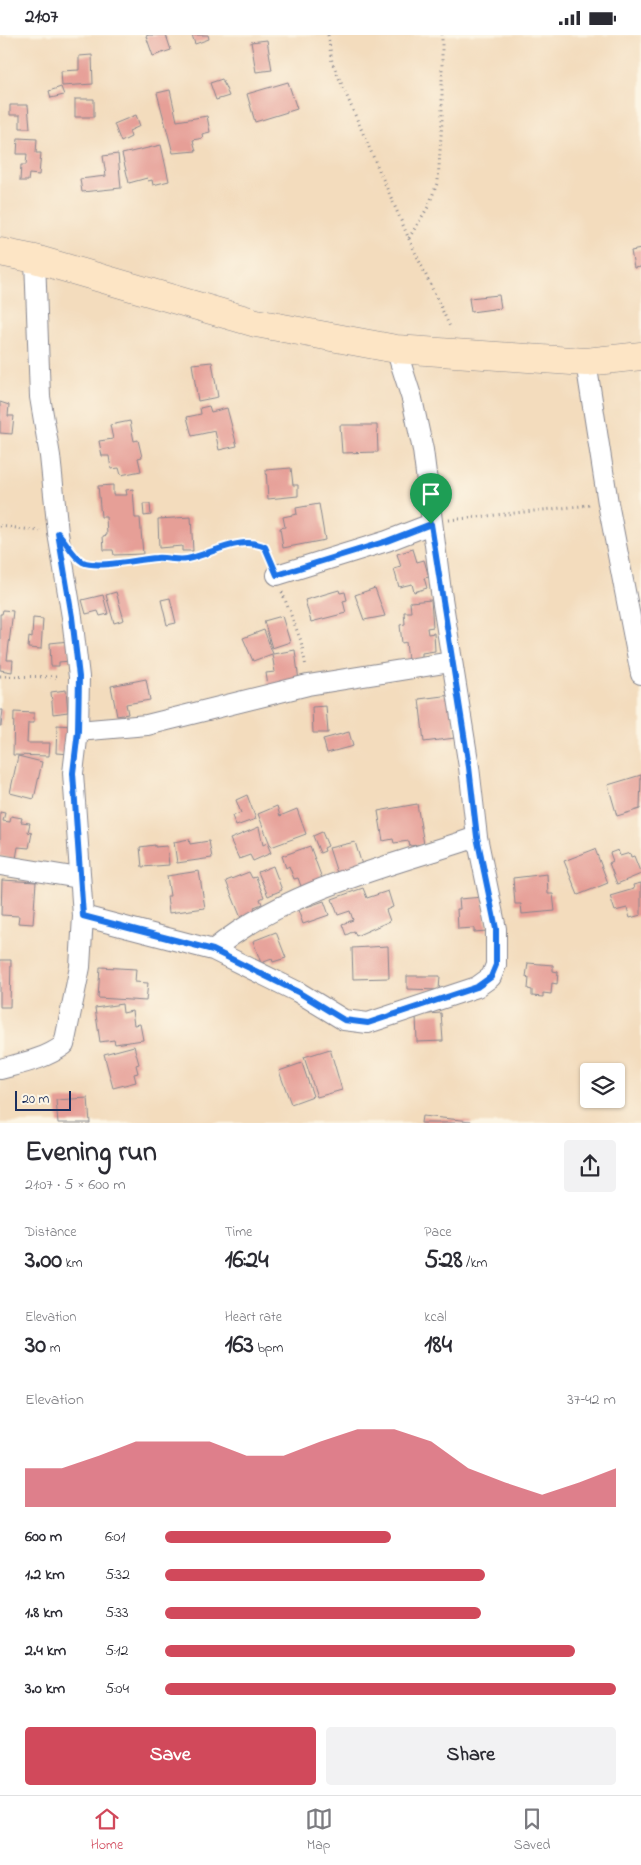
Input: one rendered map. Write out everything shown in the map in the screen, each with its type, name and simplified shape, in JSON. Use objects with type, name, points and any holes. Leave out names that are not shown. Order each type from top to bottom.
[{"type":"main road","points":[[0,252],[35,259],[256,323],[396,349],[586,362],[641,356]]},
{"type":"street","points":[[0,1069],[45,1057],[64,1045],[80,967],[83,916],[73,773],[78,731],[79,677],[72,617],[58,533],[50,456],[40,397],[35,259]]},
{"type":"street","points":[[83,916],[213,950],[298,992],[344,1020],[368,1023],[477,987],[491,977],[496,965],[496,929],[477,837],[468,759],[451,662],[431,524],[423,451],[412,399],[396,349]]},
{"type":"street","points":[[586,362],[608,503],[641,674]]},
{"type":"street","points":[[277,575],[387,541],[431,524]]},
{"type":"street","points":[[78,731],[147,725],[308,685],[451,662]]},
{"type":"street","points":[[213,950],[234,933],[263,915],[401,860],[477,837]]},
{"type":"street","points":[[0,865],[79,878]]},
{"type":"path","points":[[328,35],[332,62],[408,239],[463,355]]},
{"type":"path","points":[[408,239],[428,207],[438,181],[442,121],[442,35]]},
{"type":"path","points":[[431,524],[475,517],[608,503]]},
{"type":"path","points":[[0,526],[58,533],[66,540],[72,552],[84,562],[98,563],[158,558],[184,560],[207,555],[227,546],[257,543],[265,547],[301,641],[308,685]]},
{"type":"path","points":[[0,675],[79,677]]},
{"type":"building","points":[[166,35],[171,50],[153,56],[146,36]]},
{"type":"building","points":[[192,35],[208,35],[209,39],[195,44]]},
{"type":"building","points":[[267,40],[272,70],[256,72],[251,42]]},
{"type":"building","points":[[92,55],[93,84],[62,86],[61,71],[79,70],[79,56]]},
{"type":"building","points":[[222,79],[229,96],[216,100],[210,83]]},
{"type":"building","points":[[288,82],[297,109],[255,122],[247,94]]},
{"type":"building","points":[[61,87],[64,95],[51,98],[49,91]]},
{"type":"building","points":[[170,90],[177,121],[207,116],[210,132],[202,134],[203,138],[193,140],[196,151],[173,153],[157,93]]},
{"type":"building","points":[[75,99],[94,99],[94,117],[75,117]]},
{"type":"building","points":[[10,105],[28,105],[30,128],[20,128],[20,115],[10,115]]},
{"type":"building","points":[[136,115],[140,126],[129,131],[131,137],[121,142],[114,124]]},
{"type":"building","points":[[18,138],[37,139],[36,153],[41,153],[39,175],[29,174],[28,181],[20,181],[21,165],[26,165],[27,154],[17,154]]},
{"type":"building","points":[[161,145],[169,181],[153,185],[152,180],[148,181],[147,178],[129,183],[122,154]]},
{"type":"building","points":[[118,154],[121,188],[82,192],[80,179],[106,176],[103,156]]},
{"type":"building","points":[[641,249],[641,267],[634,268],[631,251]]},
{"type":"building","points":[[499,295],[501,308],[471,312],[469,298]]},
{"type":"building","points":[[212,362],[218,397],[198,401],[192,364]]},
{"type":"building","points":[[0,402],[9,405],[8,416],[14,416],[12,434],[0,433]]},
{"type":"building","points":[[209,406],[211,412],[227,408],[237,446],[219,450],[215,431],[192,436],[187,417],[201,414],[200,408]]},
{"type":"building","points":[[130,421],[134,441],[138,440],[142,457],[138,458],[141,471],[121,475],[119,468],[111,469],[109,456],[102,456],[99,441],[113,439],[110,425]]},
{"type":"building","points":[[340,425],[377,425],[378,452],[342,453]]},
{"type":"building","points":[[291,468],[293,485],[298,485],[298,496],[268,499],[266,470]]},
{"type":"building","points":[[113,485],[113,495],[127,495],[126,490],[133,489],[135,518],[140,518],[143,554],[114,555],[113,550],[104,550],[103,536],[107,535],[106,517],[101,517],[98,486]]},
{"type":"building","points":[[143,504],[150,504],[151,515],[144,516]]},
{"type":"building","points":[[319,504],[325,540],[283,548],[280,528],[285,527],[283,517],[297,514],[296,508]]},
{"type":"building","points":[[191,517],[193,551],[182,551],[182,546],[159,548],[158,519]]},
{"type":"building","points":[[413,549],[417,562],[424,560],[429,577],[424,578],[427,588],[414,592],[412,584],[399,587],[394,569],[401,567],[397,554]]},
{"type":"building","points":[[375,588],[385,616],[364,620],[355,595]]},
{"type":"building","points":[[339,590],[340,593],[345,592],[347,600],[343,601],[346,613],[311,622],[305,600]]},
{"type":"building","points":[[116,592],[124,620],[114,623],[106,595]]},
{"type":"building","points":[[103,595],[108,614],[100,616],[98,611],[86,614],[82,600]]},
{"type":"building","points":[[170,598],[176,623],[167,625],[161,600]]},
{"type":"building","points":[[431,600],[433,627],[427,628],[428,634],[434,633],[435,651],[422,653],[422,658],[408,660],[406,642],[402,643],[400,625],[405,624],[404,612],[411,612],[410,602]]},
{"type":"building","points":[[3,610],[13,611],[7,660],[13,660],[12,672],[0,670],[0,614],[2,614]]},
{"type":"building","points":[[282,616],[290,642],[272,648],[264,621]]},
{"type":"building","points":[[33,618],[43,619],[41,649],[28,648],[29,637],[32,638]]},
{"type":"building","points":[[264,630],[273,654],[295,650],[299,681],[268,686],[266,673],[275,672],[272,654],[253,661],[243,638]]},
{"type":"building","points":[[69,641],[70,661],[59,662],[59,666],[51,666],[50,643]]},
{"type":"building","points":[[146,679],[150,700],[126,704],[128,714],[117,716],[111,686]]},
{"type":"building","points":[[66,690],[68,712],[53,714],[51,692]]},
{"type":"building","points":[[451,695],[455,738],[424,742],[419,699]]},
{"type":"building","points":[[326,706],[328,733],[313,733],[312,707]]},
{"type":"building","points":[[0,710],[3,710],[1,726],[0,726]]},
{"type":"building","points":[[14,712],[34,713],[34,723],[28,723],[27,743],[50,743],[49,756],[13,755]]},
{"type":"building","points":[[57,725],[72,726],[71,754],[56,753]]},
{"type":"building","points":[[349,732],[353,746],[327,753],[323,739]]},
{"type":"building","points":[[18,756],[42,762],[34,799],[10,793]]},
{"type":"building","points":[[641,775],[640,809],[617,816],[608,785]]},
{"type":"building","points":[[247,795],[256,819],[236,826],[232,816],[241,813],[236,800]]},
{"type":"building","points":[[417,804],[424,844],[410,846],[409,841],[394,843],[393,839],[383,841],[378,811]]},
{"type":"building","points":[[277,806],[280,816],[297,809],[306,834],[271,847],[258,814]]},
{"type":"building","points":[[0,812],[5,813],[3,821],[10,822],[11,816],[22,818],[21,822],[30,823],[28,832],[32,833],[29,848],[18,847],[16,859],[0,856]]},
{"type":"building","points":[[259,827],[263,845],[267,843],[271,853],[253,861],[250,855],[239,859],[230,839]]},
{"type":"building","points":[[322,832],[328,846],[324,848],[325,851],[320,853],[313,836]]},
{"type":"building","points":[[189,839],[190,844],[209,841],[212,858],[177,863],[174,842]]},
{"type":"building","points":[[355,842],[362,865],[337,873],[329,848]]},
{"type":"building","points":[[155,845],[155,847],[167,846],[169,865],[142,867],[140,847]]},
{"type":"building","points":[[310,846],[323,881],[302,889],[298,878],[294,879],[289,866],[286,868],[282,856]]},
{"type":"building","points":[[595,849],[608,883],[578,895],[564,861]]},
{"type":"building","points":[[618,850],[620,856],[630,853],[631,857],[634,856],[641,874],[617,884],[609,863],[613,861],[610,853]]},
{"type":"building","points":[[273,866],[282,890],[268,896],[258,872]]},
{"type":"building","points":[[199,871],[205,908],[169,913],[167,896],[170,896],[167,876]]},
{"type":"building","points":[[249,872],[252,878],[256,877],[264,897],[260,899],[262,904],[254,907],[256,912],[241,918],[226,881]]},
{"type":"building","points":[[547,874],[548,894],[553,894],[555,911],[522,914],[521,904],[515,904],[513,878]]},
{"type":"building","points":[[2,880],[36,882],[33,924],[18,923],[19,916],[1,915]]},
{"type":"building","points":[[641,883],[641,915],[630,918],[627,908],[615,911],[610,896],[634,889],[633,885]]},
{"type":"building","points":[[363,888],[367,898],[388,891],[393,907],[386,910],[390,921],[356,936],[354,931],[346,935],[342,924],[353,920],[350,911],[338,915],[332,899]]},
{"type":"building","points":[[483,897],[487,931],[474,932],[474,928],[458,929],[457,909],[460,909],[459,899]]},
{"type":"building","points":[[324,901],[329,915],[303,924],[298,910]]},
{"type":"building","points":[[276,932],[286,958],[273,962],[272,959],[261,963],[253,941]]},
{"type":"building","points":[[388,946],[389,978],[353,979],[352,948]]},
{"type":"building","points":[[0,960],[11,960],[10,1007],[0,1007]]},
{"type":"building","points":[[528,963],[553,965],[553,971],[558,972],[557,984],[552,983],[551,994],[543,993],[543,997],[532,996],[532,990],[528,989],[529,978],[526,977]]},
{"type":"building","points":[[100,967],[136,969],[135,982],[148,983],[146,1001],[98,998]]},
{"type":"building","points":[[407,976],[440,976],[439,990],[407,989]]},
{"type":"building","points":[[122,1004],[123,1013],[132,1011],[134,1025],[140,1024],[143,1040],[115,1044],[114,1040],[100,1042],[95,1008]]},
{"type":"building","points":[[441,1013],[443,1041],[417,1042],[416,1015]]},
{"type":"building","points":[[134,1046],[139,1064],[136,1065],[138,1073],[134,1074],[136,1082],[113,1088],[104,1054]]},
{"type":"building","points":[[330,1049],[342,1090],[317,1097],[304,1057]]},
{"type":"building","points":[[302,1063],[313,1096],[291,1104],[279,1071]]},
{"type":"building","points":[[88,1098],[90,1123],[58,1123],[56,1100]]},
{"type":"building","points":[[422,1116],[471,1121],[471,1123],[421,1123]]},
{"type":"route","points":[[431,524],[440,592],[469,767],[477,837],[496,929],[496,965],[491,977],[477,987],[461,993],[368,1023],[344,1020],[298,992],[213,950],[184,944],[83,916],[73,773],[78,731],[79,677],[72,617],[58,533],[66,540],[72,552],[84,562],[98,563],[122,563],[158,558],[184,560],[207,555],[227,546],[257,543],[265,547],[277,575],[387,541],[431,524]]}]
